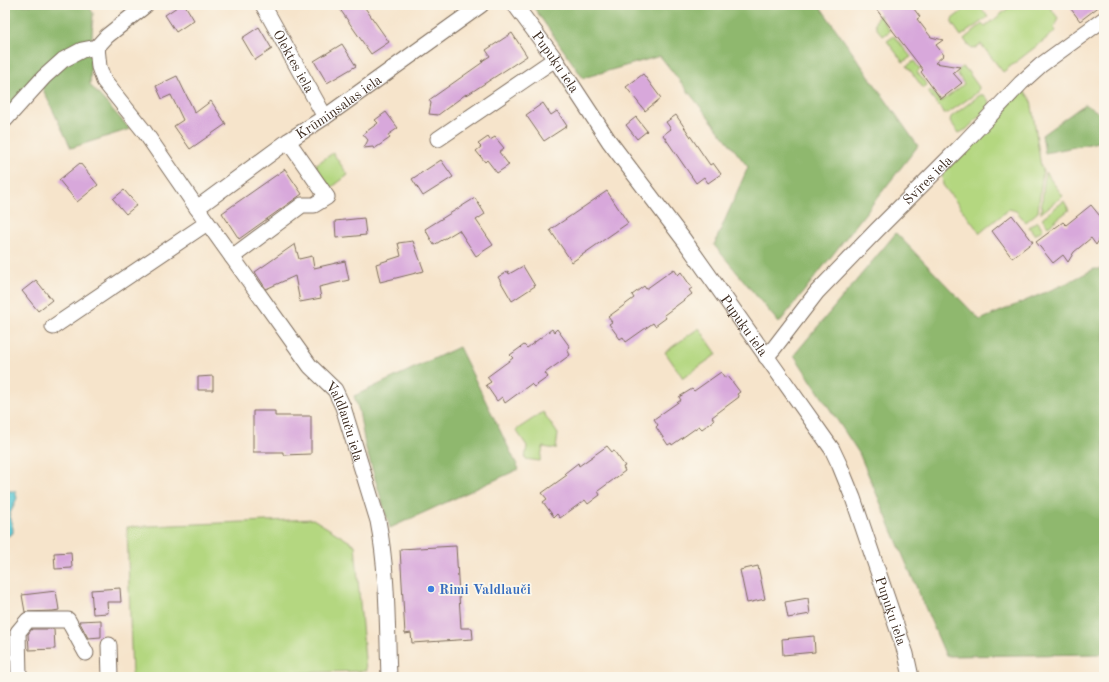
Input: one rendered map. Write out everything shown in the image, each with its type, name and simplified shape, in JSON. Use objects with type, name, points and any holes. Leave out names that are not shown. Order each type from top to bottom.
[{"type":"street","points":[[5,120],[39,82],[63,60],[82,50],[97,47],[107,36],[146,5]]},
{"type":"street","name":"Olektes iela","points":[[263,5],[325,118]]},
{"type":"street","name":"Krūmiņsalas iela","points":[[197,208],[288,140],[325,118],[481,5]]},
{"type":"street","name":"Pupuķu iela","points":[[516,5],[609,141],[689,247],[832,449],[840,466],[906,654],[911,677]]},
{"type":"street","name":"Svīres iela","points":[[766,357],[817,292],[1021,83],[1041,65],[1104,19]]},
{"type":"street","name":"Valdlauču iela","points":[[97,47],[99,68],[104,81],[144,131],[310,366],[335,390],[343,407],[378,521],[381,538],[389,677]]},
{"type":"street","points":[[438,140],[554,59]]},
{"type":"street","points":[[232,257],[302,205],[314,205],[327,197],[288,140]]},
{"type":"street","points":[[53,327],[208,223]]},
{"type":"street","points":[[19,677],[18,632],[28,620],[68,620],[86,653]]},
{"type":"street","points":[[109,645],[110,677]]},
{"type":"green space","points":[[5,5],[88,5],[93,13],[90,85],[130,129],[71,148],[36,75],[5,125]]},
{"type":"green space","points":[[532,5],[819,5],[918,146],[779,323],[714,245],[748,167],[660,56],[583,78]]},
{"type":"green space","points":[[889,5],[880,17],[890,31],[883,36],[876,28],[875,22]]},
{"type":"green space","points":[[970,5],[979,5],[988,17],[961,36],[952,23],[952,19]]},
{"type":"green space","points":[[1011,5],[1048,5],[1058,18],[1054,28],[1056,31],[1003,72],[981,44],[971,49],[964,39],[982,24],[985,27]]},
{"type":"green space","points":[[894,36],[911,57],[903,62],[887,41]]},
{"type":"green space","points":[[914,61],[920,69],[917,72],[927,85],[923,88],[907,66]]},
{"type":"green space","points":[[962,67],[966,69],[979,87],[978,92],[948,113],[944,113],[928,92],[931,90],[941,102],[964,84],[957,73]]},
{"type":"green space","points":[[1021,88],[1031,99],[1041,167],[1043,169],[1038,212],[1026,222],[1016,211],[1009,209],[980,233],[943,185],[942,175]]},
{"type":"green space","points":[[980,95],[984,95],[986,97],[990,103],[989,106],[967,129],[959,133],[950,121],[951,117]]},
{"type":"green space","points":[[1085,104],[1104,116],[1104,141],[1045,153],[1042,135]]},
{"type":"green space","points":[[333,153],[348,175],[331,188],[315,165]]},
{"type":"green space","points":[[1045,172],[1063,196],[1041,213],[1041,212]]},
{"type":"green space","points":[[1064,201],[1069,210],[1048,226],[1042,218]]},
{"type":"green space","points":[[1037,221],[1043,229],[1035,235],[1029,227]]},
{"type":"green space","points":[[896,233],[980,320],[1065,284],[1094,269],[1104,269],[1104,654],[946,656],[859,453],[794,355]]},
{"type":"green space","points":[[699,328],[717,354],[683,378],[665,352]]},
{"type":"green space","points":[[459,347],[519,469],[390,528],[365,445],[359,411],[354,396]]},
{"type":"green space","points":[[543,412],[558,434],[556,449],[543,447],[540,461],[525,459],[527,446],[516,430]]},
{"type":"green space","points":[[313,519],[355,545],[366,671],[132,677],[127,527]]},
{"type":"water","points":[[5,486],[8,491],[15,491],[17,498],[9,516],[13,533],[8,536],[5,534]]},
{"type":"building","points":[[180,5],[185,5],[194,20],[176,32],[165,15]]},
{"type":"building","points":[[337,5],[363,5],[389,42],[371,54]]},
{"type":"building","points":[[873,5],[911,5],[920,17],[917,19],[931,37],[943,40],[936,45],[944,55],[935,63],[960,67],[953,73],[962,83],[941,99],[921,72],[923,70]]},
{"type":"building","points":[[1068,5],[1101,5],[1080,21]]},
{"type":"building","points":[[259,27],[272,49],[255,60],[242,38]]},
{"type":"building","points":[[512,33],[527,56],[467,95],[466,94],[438,115],[429,114],[431,103],[429,100],[483,62],[482,61],[490,56],[486,50]]},
{"type":"building","points":[[342,44],[356,66],[327,83],[314,61]]},
{"type":"building","points":[[643,74],[661,98],[645,111],[626,87]]},
{"type":"building","points":[[177,76],[195,113],[211,101],[226,124],[190,149],[174,126],[183,120],[171,95],[162,99],[156,86]]},
{"type":"building","points":[[543,103],[551,115],[557,111],[567,126],[544,141],[526,115]]},
{"type":"building","points":[[386,112],[398,128],[388,135],[390,138],[374,149],[373,147],[364,148],[368,140],[363,134],[378,123],[375,120]]},
{"type":"building","points":[[676,115],[710,165],[713,163],[721,174],[708,183],[704,177],[696,183],[663,135],[671,129],[666,122]]},
{"type":"building","points":[[636,117],[647,131],[637,139],[626,125]]},
{"type":"building","points":[[488,137],[490,140],[495,137],[504,148],[499,152],[509,165],[497,173],[487,160],[485,162],[476,151],[481,147],[478,144]]},
{"type":"building","points":[[441,160],[453,177],[423,196],[412,179]]},
{"type":"building","points":[[80,163],[98,185],[77,202],[59,180]]},
{"type":"building","points":[[285,169],[302,194],[239,239],[222,213]]},
{"type":"building","points":[[124,190],[137,205],[126,214],[113,199]]},
{"type":"building","points":[[607,191],[628,223],[572,262],[550,230]]},
{"type":"building","points":[[475,198],[485,214],[476,220],[493,245],[476,256],[459,230],[434,245],[425,229]]},
{"type":"building","points":[[1091,205],[1104,221],[1104,232],[1096,245],[1091,238],[1074,252],[1068,262],[1063,255],[1053,263],[1036,242],[1063,222],[1066,225]]},
{"type":"building","points":[[1012,215],[1033,242],[1012,258],[992,231]]},
{"type":"building","points":[[364,218],[366,235],[336,238],[335,221]]},
{"type":"building","points":[[413,241],[424,271],[380,282],[376,264],[401,256],[398,243]]},
{"type":"building","points":[[295,244],[299,259],[312,256],[314,268],[345,261],[349,280],[319,287],[321,298],[300,302],[295,276],[266,289],[255,272]]},
{"type":"building","points":[[523,266],[535,286],[512,301],[498,277],[508,271],[509,274]]},
{"type":"building","points":[[674,269],[678,275],[681,272],[692,288],[689,290],[692,294],[664,315],[666,318],[655,326],[653,323],[626,342],[623,337],[620,339],[609,324],[612,322],[608,317],[634,298],[632,295],[644,286],[646,289]]},
{"type":"building","points":[[36,280],[52,300],[38,311],[22,291]]},
{"type":"building","points":[[552,329],[554,332],[557,329],[570,347],[567,349],[570,355],[545,373],[548,377],[534,387],[531,384],[505,403],[502,397],[497,401],[486,385],[491,382],[487,377],[513,358],[510,355],[524,345],[527,348]]},
{"type":"building","points":[[721,372],[725,378],[728,376],[740,392],[737,394],[739,397],[712,417],[714,420],[702,429],[699,426],[672,445],[671,443],[668,445],[656,427],[658,425],[654,419],[681,400],[679,397],[692,389],[694,391]]},
{"type":"building","points":[[213,376],[213,390],[198,390],[198,377]]},
{"type":"building","points":[[253,411],[275,411],[275,416],[311,416],[311,454],[283,455],[283,452],[253,452]]},
{"type":"building","points":[[607,446],[612,452],[614,451],[625,466],[623,467],[625,471],[598,491],[600,495],[588,504],[585,500],[560,518],[557,514],[554,517],[543,502],[547,499],[542,493],[567,475],[565,473],[578,463],[579,466]]},
{"type":"building","name":"Rimi Valdlauči","points":[[456,546],[461,628],[472,628],[473,639],[412,643],[411,633],[405,634],[400,549]]},
{"type":"building","points":[[71,552],[72,568],[55,569],[54,553]]},
{"type":"building","points":[[758,566],[765,599],[747,603],[740,570]]},
{"type":"building","points":[[120,588],[121,602],[107,602],[108,613],[93,614],[91,590]]},
{"type":"building","points":[[56,591],[59,610],[25,612],[22,595]]},
{"type":"building","points":[[808,598],[810,614],[788,618],[785,602]]},
{"type":"building","points":[[101,620],[101,637],[88,638],[79,621]]},
{"type":"building","points":[[32,629],[54,629],[55,649],[29,650],[28,634]]},
{"type":"building","points":[[814,636],[815,652],[783,655],[782,639]]},
{"type":"place","name":"Rimi Valdlauči","points":[[431,589]]}]
